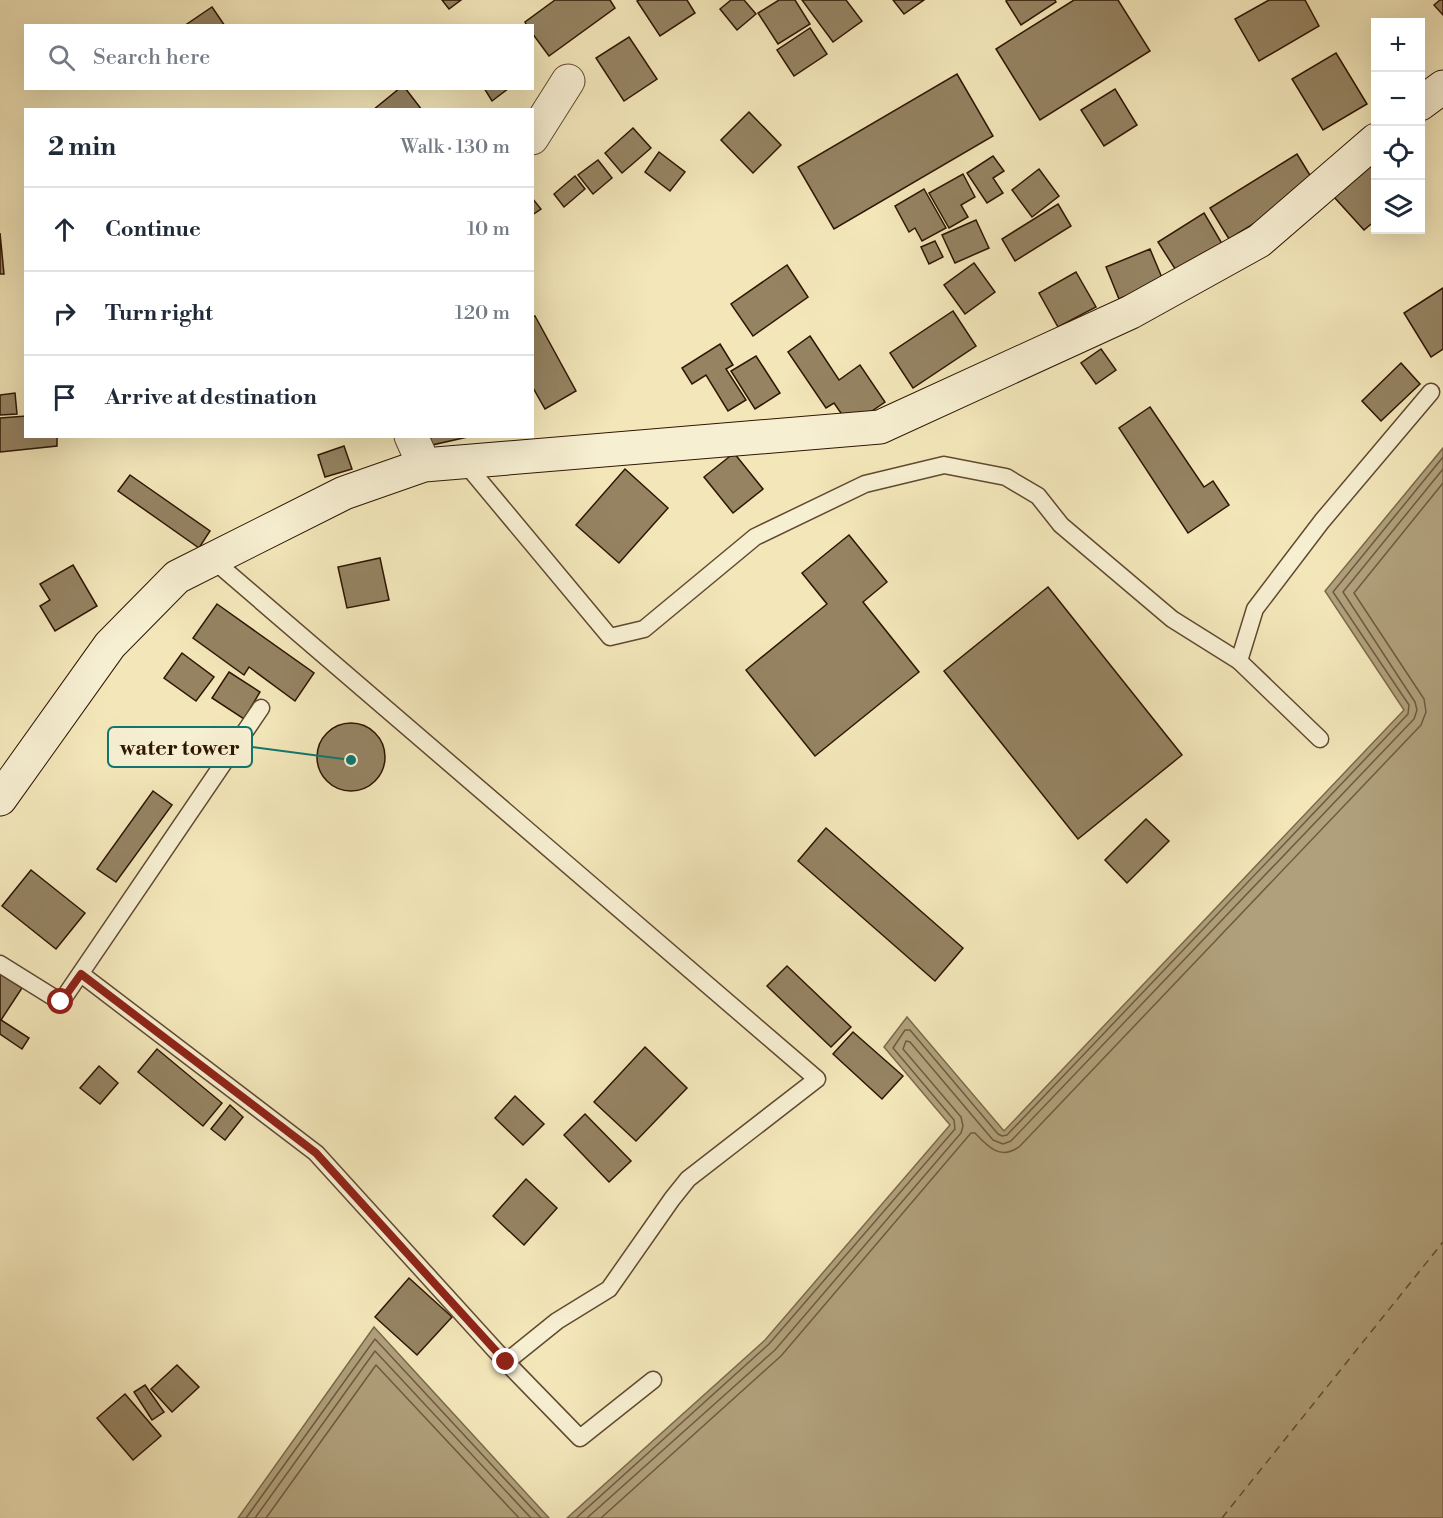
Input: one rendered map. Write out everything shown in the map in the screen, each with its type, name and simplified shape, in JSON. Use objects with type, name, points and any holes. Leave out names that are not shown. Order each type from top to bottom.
[{"type":"street","points":[[534,135],[568,81]]},
{"type":"street","points":[[1425,100],[1443,87]]},
{"type":"street","points":[[0,799],[110,645],[177,577],[344,493],[418,451],[463,461],[880,427],[1131,312],[1259,241],[1371,144]]},
{"type":"lane","points":[[1239,661],[1255,609],[1322,521],[1431,392]]},
{"type":"lane","points":[[463,461],[610,637],[644,629],[755,537],[865,484],[944,465],[1006,477],[1038,496],[1061,525],[1172,619],[1239,661],[1320,739]]},
{"type":"lane","points":[[212,559],[817,1079],[688,1179],[609,1289],[557,1321],[506,1362]]},
{"type":"lane","points":[[0,964],[61,1002],[261,708]]},
{"type":"lane","points":[[81,974],[316,1153],[506,1362],[580,1438],[653,1380]]},
{"type":"water","points":[[1443,448],[1443,1518],[567,1518],[765,1340],[950,1125],[884,1047],[907,1017],[1004,1131],[1404,710],[1325,591]]},
{"type":"water","points":[[374,1327],[549,1518],[238,1518]]},
{"type":"building","points":[[442,0],[461,0],[449,9]]},
{"type":"building","points":[[555,0],[610,0],[615,8],[549,56],[534,36],[534,24],[525,22]]},
{"type":"building","points":[[687,0],[695,13],[660,36],[637,1]]},
{"type":"building","points":[[731,0],[744,0],[756,14],[737,30],[720,9]]},
{"type":"building","points":[[779,0],[795,0],[810,24],[778,44],[758,13]]},
{"type":"building","points":[[802,0],[846,0],[862,21],[833,42]]},
{"type":"building","points":[[893,0],[924,0],[904,14]]},
{"type":"building","points":[[1007,0],[1055,0],[1056,2],[1021,25]]},
{"type":"building","points":[[1074,0],[1118,0],[1150,51],[1040,120],[996,49]]},
{"type":"building","points":[[1269,0],[1305,0],[1319,26],[1259,61],[1235,19]]},
{"type":"building","points":[[1443,0],[1443,15],[1434,5]]},
{"type":"building","points":[[212,7],[224,24],[187,24]]},
{"type":"building","points":[[810,28],[827,54],[794,76],[777,50]]},
{"type":"building","points":[[629,37],[657,79],[624,101],[596,58]]},
{"type":"building","points":[[1336,53],[1367,104],[1323,130],[1292,79]]},
{"type":"building","points":[[957,74],[993,136],[834,229],[798,167]]},
{"type":"building","points":[[1115,89],[1137,125],[1104,146],[1081,110]]},
{"type":"building","points":[[398,90],[407,90],[420,108],[375,108]]},
{"type":"building","points":[[485,90],[506,90],[492,101]]},
{"type":"building","points":[[749,112],[781,145],[753,173],[721,140]]},
{"type":"building","points":[[633,128],[651,148],[622,173],[605,153]]},
{"type":"building","points":[[659,152],[685,172],[670,191],[645,172]]},
{"type":"building","points":[[1297,154],[1316,185],[1229,239],[1210,208]]},
{"type":"building","points":[[993,156],[1004,171],[993,178],[1003,193],[987,203],[967,173]]},
{"type":"building","points":[[598,160],[612,178],[593,194],[578,175]]},
{"type":"building","points":[[1371,164],[1371,224],[1364,230],[1334,197]]},
{"type":"building","points":[[1039,169],[1059,196],[1032,217],[1012,190]]},
{"type":"building","points":[[963,174],[975,197],[961,205],[968,217],[949,228],[929,193]]},
{"type":"building","points":[[575,176],[585,189],[564,207],[554,194]]},
{"type":"building","points":[[924,189],[946,228],[922,241],[915,228],[909,232],[895,206]]},
{"type":"building","points":[[534,200],[541,209],[534,214]]},
{"type":"building","points":[[1058,204],[1071,226],[1015,261],[1002,239]]},
{"type":"building","points":[[1204,213],[1224,247],[1179,275],[1158,242]]},
{"type":"building","points":[[976,220],[989,248],[955,263],[942,235]]},
{"type":"building","points":[[0,233],[4,274],[0,274]]},
{"type":"building","points":[[935,241],[943,257],[929,264],[921,247]]},
{"type":"building","points":[[1150,249],[1163,280],[1119,299],[1106,267]]},
{"type":"building","points":[[974,263],[995,292],[965,314],[944,285]]},
{"type":"building","points":[[787,265],[808,297],[753,336],[731,304]]},
{"type":"building","points":[[1076,272],[1096,307],[1058,327],[1039,293]]},
{"type":"building","points":[[1443,288],[1443,349],[1431,357],[1404,313]]},
{"type":"building","points":[[953,311],[976,346],[913,388],[890,353]]},
{"type":"building","points":[[534,316],[576,391],[545,409],[534,390]]},
{"type":"building","points":[[810,336],[839,380],[860,365],[885,402],[850,426],[834,403],[826,408],[788,352]]},
{"type":"building","points":[[720,344],[733,365],[726,369],[746,400],[728,411],[706,375],[692,384],[682,368]]},
{"type":"building","points":[[1101,349],[1116,370],[1096,384],[1081,363]]},
{"type":"building","points":[[756,356],[780,393],[755,409],[731,371]]},
{"type":"building","points":[[1401,363],[1420,384],[1381,421],[1362,401]]},
{"type":"building","points":[[15,393],[17,414],[0,415],[0,395]]},
{"type":"building","points":[[1150,407],[1204,487],[1213,481],[1229,505],[1188,533],[1119,428]]},
{"type":"building","points":[[24,416],[24,438],[57,438],[57,446],[0,452],[0,418]]},
{"type":"building","points":[[430,438],[463,438],[432,445]]},
{"type":"building","points":[[344,446],[352,469],[325,477],[318,455]]},
{"type":"building","points":[[734,453],[763,489],[733,513],[704,477]]},
{"type":"building","points":[[625,469],[668,508],[619,563],[576,525]]},
{"type":"building","points":[[130,475],[210,531],[199,548],[118,491]]},
{"type":"building","points":[[849,535],[887,582],[863,602],[919,672],[815,756],[746,670],[827,604],[802,573]]},
{"type":"building","points":[[380,558],[389,600],[347,608],[338,567]]},
{"type":"building","points":[[73,565],[97,606],[55,631],[40,606],[50,600],[40,584]]},
{"type":"building","points":[[1048,587],[1182,755],[1078,839],[944,671]]},
{"type":"building","points":[[217,604],[314,673],[295,701],[249,667],[244,675],[193,638]]},
{"type":"building","points":[[182,653],[214,677],[196,701],[164,678]]},
{"type":"building","points":[[229,672],[260,692],[244,719],[212,698]]},
{"type":"building","points":[[344,723],[358,723],[370,728],[380,738],[385,757],[380,776],[370,786],[358,791],[344,791],[332,786],[322,776],[317,764],[317,750],[322,738],[332,728]]},
{"type":"building","points":[[153,791],[172,805],[116,882],[97,869]]},
{"type":"building","points":[[1146,819],[1169,841],[1127,883],[1105,860]]},
{"type":"building","points":[[826,828],[963,948],[935,981],[798,861]]},
{"type":"building","points":[[31,870],[85,913],[56,949],[2,906]]},
{"type":"building","points":[[787,966],[851,1027],[831,1047],[767,986]]},
{"type":"building","points":[[0,974],[22,988],[1,1020],[29,1038],[22,1049],[0,1034]]},
{"type":"building","points":[[853,1032],[903,1076],[882,1099],[833,1054]]},
{"type":"building","points":[[645,1047],[687,1088],[636,1141],[594,1102]]},
{"type":"building","points":[[157,1049],[222,1103],[203,1126],[138,1072]]},
{"type":"building","points":[[99,1066],[118,1083],[100,1104],[80,1088]]},
{"type":"building","points":[[515,1096],[544,1124],[523,1145],[495,1118]]},
{"type":"building","points":[[230,1105],[243,1117],[225,1140],[211,1129]]},
{"type":"building","points":[[585,1114],[631,1161],[609,1182],[564,1135]]},
{"type":"building","points":[[526,1179],[557,1208],[524,1245],[493,1216]]},
{"type":"building","points":[[409,1278],[452,1317],[417,1355],[375,1317]]},
{"type":"building","points":[[177,1365],[199,1387],[172,1412],[151,1389]]},
{"type":"building","points":[[145,1385],[164,1412],[152,1420],[134,1392]]},
{"type":"building","points":[[125,1394],[161,1436],[133,1460],[97,1418]]},
{"type":"ferry route","points":[[1222,1518],[1443,1242]]},
{"type":"place","name":"water tower","points":[[351,760]]},
{"type":"route","points":[[61,1002],[81,974],[316,1153],[506,1362]]}]
